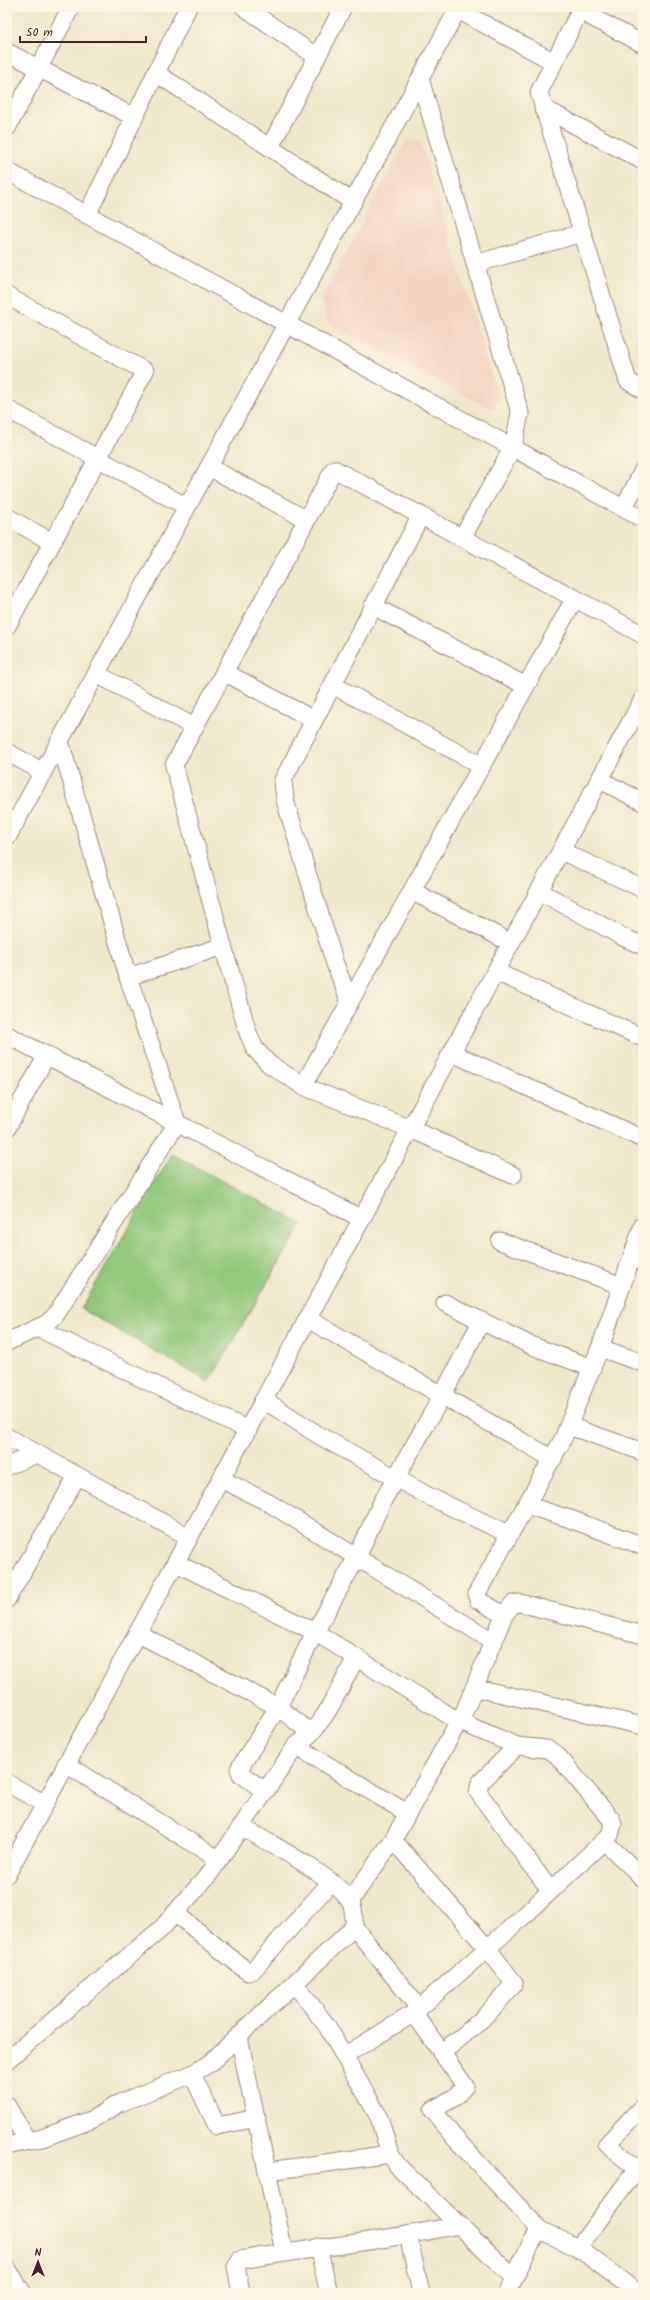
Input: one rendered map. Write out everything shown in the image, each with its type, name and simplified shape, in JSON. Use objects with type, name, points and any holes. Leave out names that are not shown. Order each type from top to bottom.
[{"type":"street","points":[[7,128],[71,7]]},
{"type":"street","points":[[87,214],[188,7]]},
{"type":"street","points":[[244,7],[317,57]]},
{"type":"street","points":[[270,147],[343,7]]},
{"type":"street","points":[[7,838],[458,9],[554,62]]},
{"type":"street","points":[[643,44],[581,9],[538,92],[628,381],[643,390]]},
{"type":"street","points":[[7,52],[134,117]]},
{"type":"street","points":[[156,72],[353,202]]},
{"type":"street","points":[[420,80],[520,413],[513,447],[462,538]]},
{"type":"street","points":[[543,108],[643,161]]},
{"type":"street","points":[[7,171],[643,519]]},
{"type":"street","points":[[475,264],[582,234]]},
{"type":"street","points":[[7,296],[144,371],[7,626]]},
{"type":"street","points":[[7,410],[187,507]]},
{"type":"street","points":[[209,467],[307,520]]},
{"type":"street","points":[[513,1175],[411,1129],[303,1086],[269,1064],[255,1049],[248,1032],[223,946],[174,765],[334,469],[643,634]]},
{"type":"street","points":[[624,508],[643,470]]},
{"type":"street","points":[[350,1002],[335,964],[285,800],[283,780],[421,515]]},
{"type":"street","points":[[7,518],[52,542]]},
{"type":"street","points":[[303,1086],[575,598]]},
{"type":"street","points":[[373,606],[526,686]]},
{"type":"street","points":[[224,672],[314,720]]},
{"type":"street","points":[[96,674],[194,727]]},
{"type":"street","points":[[333,685],[482,766]]},
{"type":"street","points":[[7,1874],[643,701]]},
{"type":"street","points":[[60,741],[128,977],[177,1123]]},
{"type":"street","points":[[7,752],[43,772]]},
{"type":"street","points":[[600,780],[643,802]]},
{"type":"street","points":[[561,851],[643,889]]},
{"type":"street","points":[[412,891],[511,943]]},
{"type":"street","points":[[539,891],[622,937],[643,946]]},
{"type":"street","points":[[128,977],[223,946]]},
{"type":"street","points":[[496,972],[643,1038]]},
{"type":"street","points":[[7,1035],[362,1219]]},
{"type":"street","points":[[452,1053],[643,1139]]},
{"type":"street","points":[[7,1128],[47,1055]]},
{"type":"street","points":[[7,1342],[38,1328],[54,1316],[177,1123]]},
{"type":"street","points":[[504,1615],[478,1600],[476,1595],[509,1534],[553,1459],[569,1426],[600,1348],[622,1286],[637,1265],[643,1225]]},
{"type":"street","points":[[500,1241],[622,1286]]},
{"type":"street","points":[[445,1304],[530,1345],[592,1368]]},
{"type":"street","points":[[308,1318],[553,1459]]},
{"type":"street","points":[[265,1791],[241,1774],[239,1769],[278,1707],[315,1632],[357,1557],[372,1520],[442,1396],[481,1322]]},
{"type":"street","points":[[38,1328],[248,1430]]},
{"type":"street","points":[[600,1348],[643,1363]]},
{"type":"street","points":[[264,1400],[320,1436],[452,1509],[509,1534]]},
{"type":"street","points":[[569,1426],[643,1452]]},
{"type":"street","points":[[7,1438],[190,1537]]},
{"type":"street","points":[[7,1466],[37,1454]]},
{"type":"street","points":[[7,1599],[77,1476]]},
{"type":"street","points":[[221,1479],[269,1503],[494,1642]]},
{"type":"street","points":[[526,1505],[570,1519],[643,1546]]},
{"type":"street","points":[[176,1563],[315,1632],[458,1721],[517,1746],[547,1749],[556,1754],[567,1765],[611,1819],[612,1829],[604,1841],[488,1948],[416,2010],[344,2056]]},
{"type":"street","points":[[350,1901],[393,1840],[476,1688],[504,1615],[512,1604],[520,1603],[643,1635]]},
{"type":"street","points":[[138,1633],[278,1707],[311,1733]]},
{"type":"street","points":[[7,2060],[162,1928],[210,1873],[218,1859],[242,1827],[296,1746],[311,1733],[326,1712],[356,1658]]},
{"type":"street","points":[[476,1688],[643,1726]]},
{"type":"street","points":[[296,1746],[407,1813]]},
{"type":"street","points":[[517,1746],[480,1783],[478,1792],[550,1890]]},
{"type":"street","points":[[66,1764],[218,1859]]},
{"type":"street","points":[[7,1783],[45,1804]]},
{"type":"street","points":[[242,1827],[331,1882],[350,1901],[354,1914],[354,1927],[416,2010],[441,2053],[465,2086],[455,2097],[433,2110],[452,2135],[540,2230],[578,2248],[638,2293]]},
{"type":"street","points":[[393,1840],[488,1948],[514,1983],[494,2009],[470,2031],[441,2053]]},
{"type":"street","points":[[604,1841],[643,1878]]},
{"type":"street","points":[[175,1913],[248,1972],[253,1970],[331,1882]]},
{"type":"street","points":[[7,2146],[27,2140],[42,2138],[91,2120],[120,2103],[192,2074],[210,2063],[354,1927]]},
{"type":"street","points":[[295,1984],[327,2026],[379,2117],[390,2154],[406,2174],[458,2224],[510,2286],[531,2244],[540,2230]]},
{"type":"street","points":[[239,2037],[269,2171],[284,2252]]},
{"type":"street","points":[[192,2074],[217,2126],[257,2118]]},
{"type":"street","points":[[7,2106],[27,2140]]},
{"type":"street","points":[[578,2248],[640,2171],[607,2144],[643,2106]]},
{"type":"street","points":[[269,2171],[390,2154]]},
{"type":"street","points":[[241,2293],[236,2266],[240,2260],[284,2252],[408,2235],[458,2224]]},
{"type":"street","points":[[408,2235],[421,2293]]},
{"type":"street","points":[[318,2247],[329,2293]]},
{"type":"street","points":[[7,2268],[23,2293]]},
{"type":"shaded area","points":[[407,140],[420,140],[500,402],[491,409],[327,323],[321,299]]},
{"type":"green space","points":[[172,1154],[302,1224],[209,1382],[81,1309]]}]
